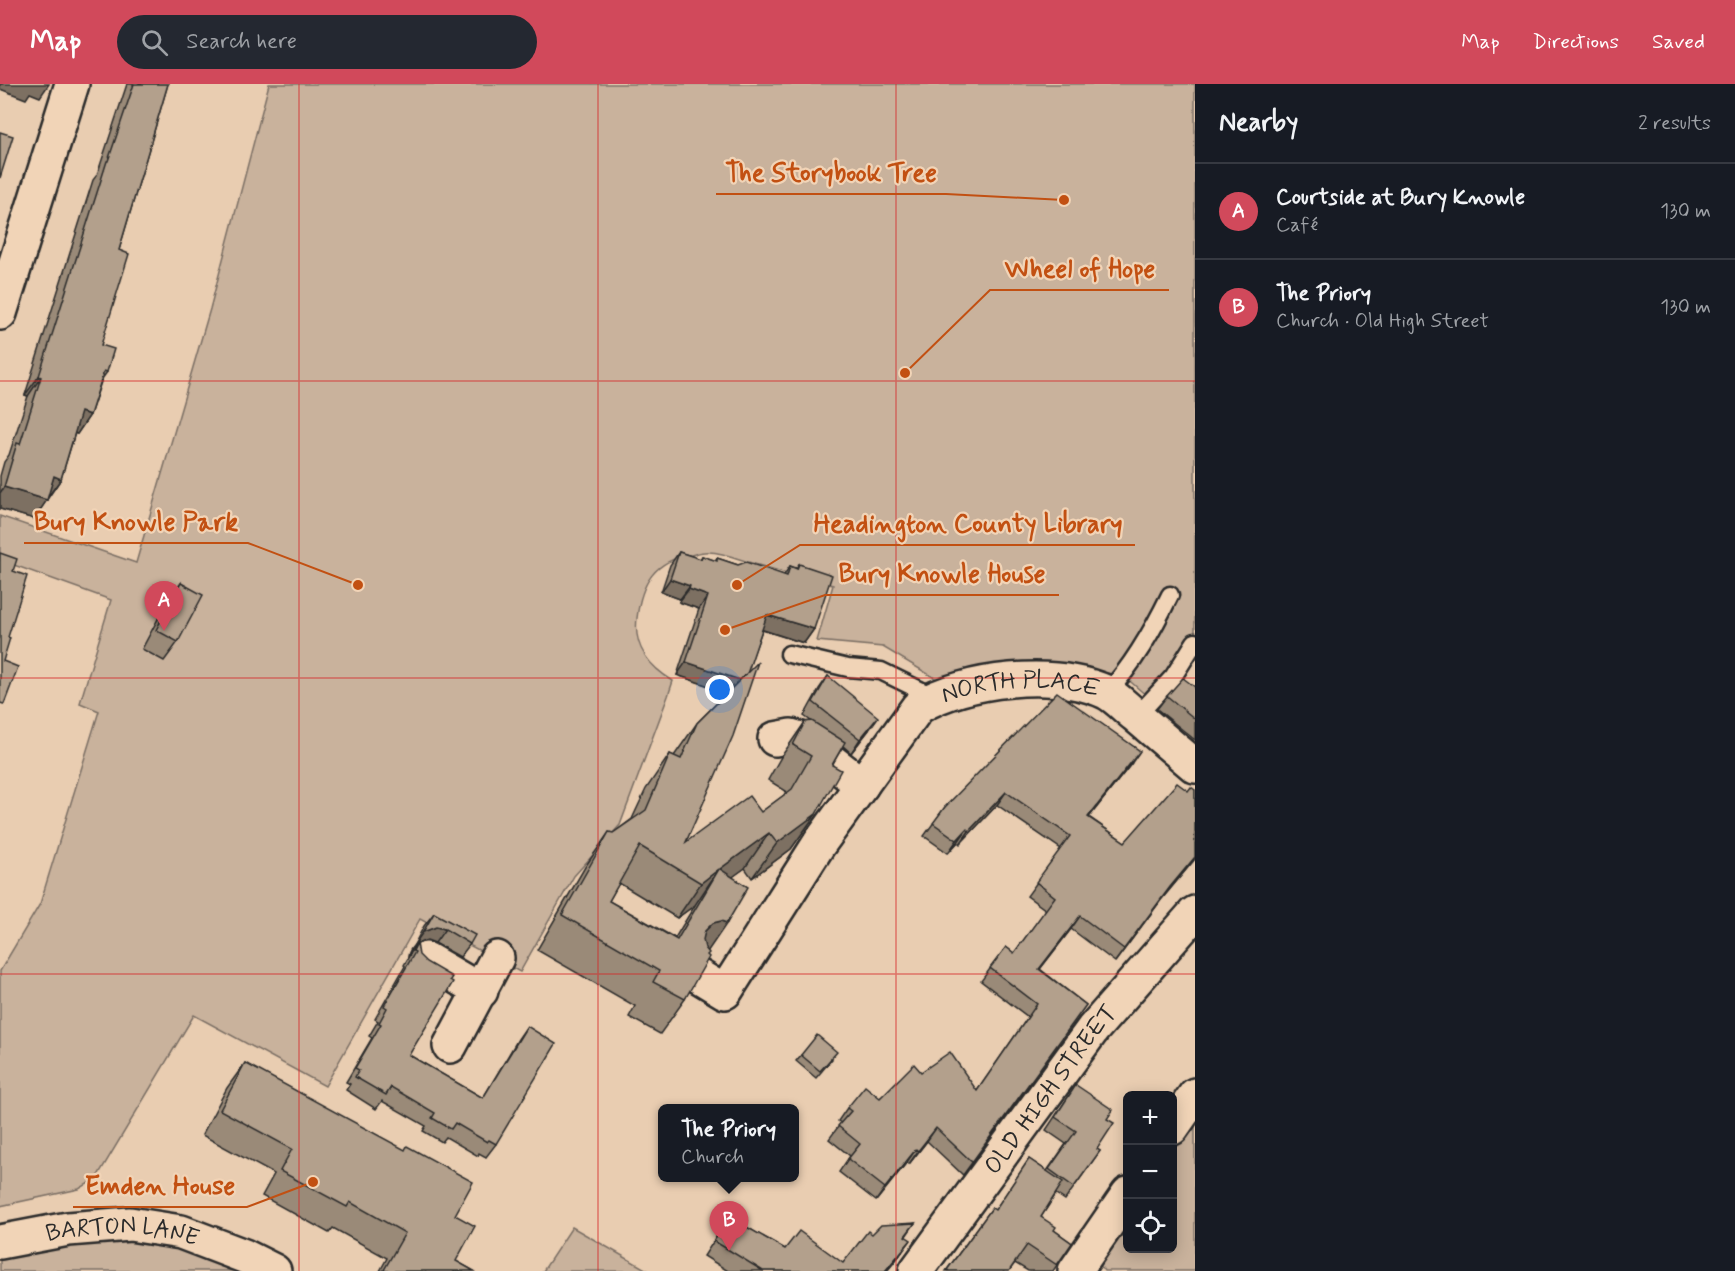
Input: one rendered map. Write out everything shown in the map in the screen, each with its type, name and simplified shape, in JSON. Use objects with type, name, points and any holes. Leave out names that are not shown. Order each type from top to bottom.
[{"type":"street","points":[[0,313],[72,84]]},
{"type":"street","name":"NORTH PLACE","points":[[697,975],[722,998],[819,844],[918,707],[934,697],[995,682],[1033,678],[1070,682],[1107,693],[1195,766]]},
{"type":"street","points":[[775,739],[790,736],[804,740],[862,785]]},
{"type":"street","name":"OLD HIGH STREET","points":[[916,1271],[1093,1029],[1195,913]]},
{"type":"street","points":[[450,1046],[497,958]]},
{"type":"street","points":[[426,959],[481,990]]},
{"type":"street","points":[[1177,1122],[1195,1095]]},
{"type":"street","points":[[1081,1269],[1125,1199]]},
{"type":"street","name":"BARTON LANE","points":[[0,1242],[68,1229],[130,1224],[181,1232],[244,1256],[274,1271]]},
{"type":"lane","points":[[1107,693],[1124,676],[1153,630],[1170,595]]},
{"type":"lane","points":[[1136,717],[1173,676],[1195,642]]},
{"type":"lane","points":[[789,654],[848,668],[881,671],[934,697]]},
{"type":"shaded area","points":[[269,84],[1195,84],[1195,635],[1149,698],[1124,676],[1107,673],[1094,681],[943,683],[883,647],[817,641],[833,585],[715,552],[702,552],[668,562],[659,568],[646,584],[639,606],[636,629],[645,656],[650,663],[673,681],[668,696],[620,825],[574,876],[520,972],[420,919],[325,1086],[194,1015],[96,1179],[79,1189],[0,1206],[0,971],[40,904],[99,711],[80,703],[111,600],[0,560],[0,516],[136,563],[210,309]]},
{"type":"shaded area","points":[[1195,1111],[1195,1271],[1104,1271],[1097,1261],[1123,1216],[1123,1253],[1177,1253],[1177,1138]]},
{"type":"shaded area","points":[[572,1227],[649,1271],[543,1271]]},
{"type":"shaded area","points":[[90,1240],[142,1242],[183,1247],[249,1271],[0,1271],[0,1255]]},
{"type":"building","points":[[134,84],[168,84],[119,250],[129,254],[101,345],[114,349],[107,372],[104,371],[90,415],[81,412],[61,479],[54,476],[47,500],[4,487],[17,443],[20,444],[41,377],[39,376],[107,161]]},
{"type":"building","points":[[0,132],[13,136],[0,178]]},
{"type":"building","points":[[679,552],[701,559],[702,556],[717,561],[717,558],[738,565],[746,562],[787,576],[790,566],[797,569],[799,564],[832,575],[814,629],[767,615],[747,674],[740,680],[686,662],[708,596],[670,579]]},
{"type":"building","points":[[0,553],[17,559],[13,571],[27,576],[3,661],[18,667],[4,704],[0,703]]},
{"type":"building","points":[[181,583],[203,595],[178,642],[156,630]]},
{"type":"building","points":[[758,662],[733,736],[686,842],[749,796],[761,812],[792,789],[811,756],[793,745],[805,722],[812,721],[845,742],[832,765],[841,770],[816,814],[777,843],[769,833],[720,869],[748,887],[727,923],[721,921],[713,923],[705,931],[703,940],[709,957],[685,999],[653,982],[659,971],[562,915],[609,832],[613,833],[646,810],[670,754],[681,759],[697,723]],"holes":[[[640,846],[701,883],[719,869],[677,940],[609,901]]]},
{"type":"building","points":[[828,676],[878,717],[860,739],[813,702]]},
{"type":"building","points":[[1183,678],[1195,687],[1195,719],[1167,696]]},
{"type":"building","points":[[1057,692],[1140,751],[1088,817],[1125,842],[1177,783],[1188,791],[1191,787],[1195,790],[1195,857],[1124,949],[1080,916],[1039,969],[1086,1005],[972,1162],[936,1128],[885,1188],[848,1159],[860,1144],[838,1126],[851,1111],[847,1108],[865,1086],[880,1098],[914,1064],[921,1072],[950,1052],[977,1091],[1037,1004],[990,968],[1006,947],[1014,953],[1055,897],[1036,882],[1070,836],[1006,792],[969,831],[967,829],[957,840],[933,823],[945,807]]},
{"type":"building","points":[[434,913],[475,935],[470,944],[445,929],[436,927],[423,932]]},
{"type":"building","points":[[417,943],[419,955],[426,962],[452,977],[450,980],[453,982],[409,1055],[483,1098],[527,1026],[556,1044],[496,1144],[489,1140],[487,1142],[455,1123],[451,1129],[432,1118],[435,1113],[391,1087],[386,1095],[355,1077],[359,1070],[355,1068],[381,1024],[379,1023],[387,1008],[384,1006],[415,952],[413,951]]},
{"type":"building","points":[[817,1035],[837,1052],[820,1071],[801,1055]]},
{"type":"building","points":[[245,1063],[405,1150],[407,1146],[473,1182],[455,1215],[475,1226],[456,1261],[474,1271],[384,1270],[405,1233],[350,1202],[347,1207],[280,1171],[292,1149],[220,1110]]},
{"type":"building","points":[[1076,1085],[1113,1110],[1107,1119],[1114,1123],[1097,1149],[1100,1151],[1074,1187],[1049,1169],[1076,1131],[1055,1117]]},
{"type":"building","points":[[1029,1159],[1063,1182],[1041,1217],[1056,1227],[1054,1230],[1072,1243],[1057,1265],[1027,1245],[1009,1271],[947,1270],[992,1208],[995,1210]]},
{"type":"building","points":[[729,1217],[785,1249],[799,1231],[843,1263],[868,1231],[872,1234],[881,1225],[915,1223],[905,1236],[911,1240],[885,1271],[763,1271],[714,1241]]},
{"type":"place","name":"The Storybook Tree","points":[[1064,200]]},
{"type":"place","name":"Wheel of Hope","points":[[905,373]]},
{"type":"place","name":"Bury Knowle Park","points":[[358,585]]},
{"type":"place","name":"Headington County Library","points":[[737,585]]},
{"type":"place","name":"Bury Knowle House","points":[[725,630]]},
{"type":"place","name":"Courtside at Bury Knowle","points":[[164,631]]},
{"type":"place","name":"Emden House","points":[[313,1182]]},
{"type":"place","name":"The Priory","points":[[729,1251]]}]
